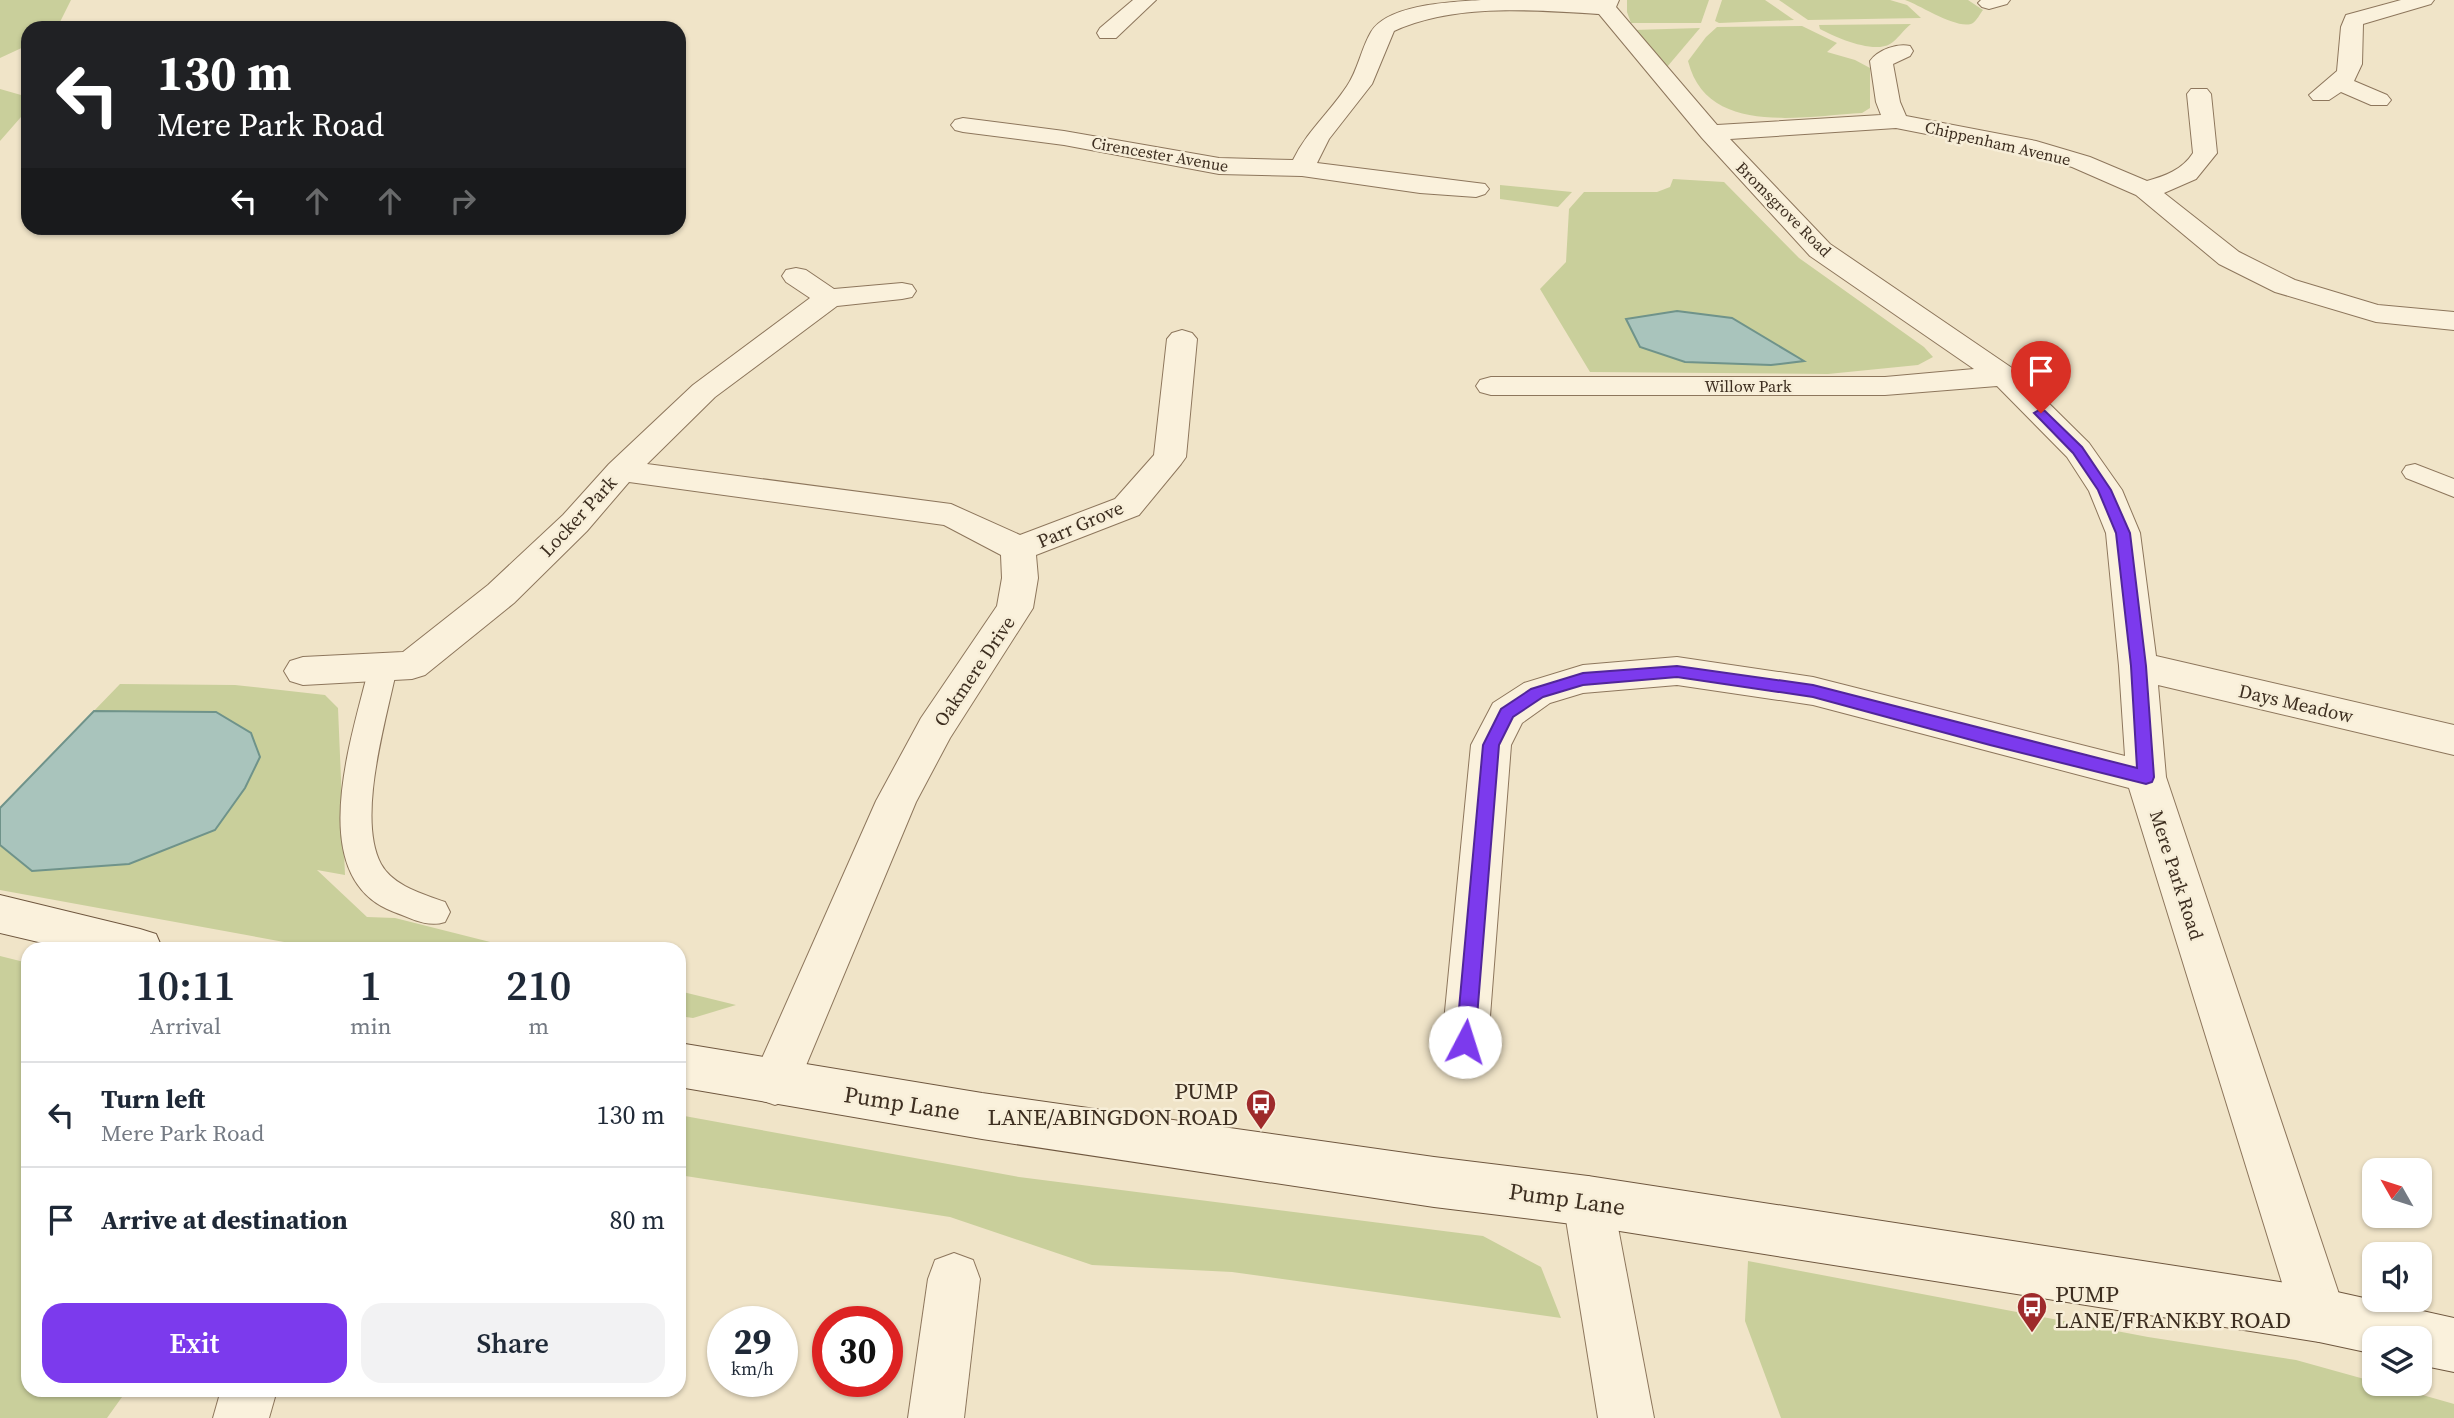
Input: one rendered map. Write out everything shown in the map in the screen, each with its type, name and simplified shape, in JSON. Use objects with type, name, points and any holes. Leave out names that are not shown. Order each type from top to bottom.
[{"type":"street","points":[[1108,33],[1146,0]]},
{"type":"street","points":[[1302,168],[1318,136],[1346,105],[1362,80],[1385,27],[1403,4],[1494,0],[1607,4]]},
{"type":"street","points":[[2379,100],[2329,88],[2345,76],[2351,55],[2348,33],[2354,20],[2435,1]]},
{"type":"street","name":"Bromsgrove Road","points":[[1607,4],[1711,133],[1820,250],[2004,376]]},
{"type":"street","points":[[1896,121],[1888,102],[1881,61],[1902,51]]},
{"type":"street","points":[[2145,190],[2175,181],[2196,169],[2205,153],[2199,94]]},
{"type":"street","name":"Cirencester Avenue","points":[[984,100],[955,134],[1064,138],[1219,166],[1302,168],[1416,194],[1476,189]]},
{"type":"street","name":"Chippenham Avenue","points":[[1711,133],[1896,121],[2028,146],[2081,162],[2145,190],[2229,258],[2286,286],[2376,313],[2454,321]]},
{"type":"street","points":[[796,276],[829,298],[902,291]]},
{"type":"street","name":"Locker Park","points":[[303,671],[412,665],[501,594],[575,523],[621,471],[704,391],[829,298]]},
{"type":"street","name":"Parr Grove","points":[[1018,549],[1127,507],[1170,457],[1182,339]]},
{"type":"street","name":"Willow Park","points":[[1491,386],[1885,386],[2004,376]]},
{"type":"street","name":"Mere Park Road","points":[[2004,376],[2078,450],[2105,490],[2123,533],[2138,666],[2146,777],[2319,1315]]},
{"type":"street","points":[[621,471],[951,515],[1018,549]]},
{"type":"street","name":"Oakmere Drive","points":[[775,1083],[896,801],[935,729],[1015,608],[1020,578],[1018,549]]},
{"type":"street","name":"Days Meadow","points":[[2138,666],[2454,740]]},
{"type":"street","points":[[1465,1042],[1491,745],[1507,713],[1537,693],[1583,679],[1677,671],[1813,691],[1990,739],[2146,777]]},
{"type":"street","points":[[0,914],[115,942]]},
{"type":"street","name":"Pump Lane","points":[[686,1066],[775,1083],[1420,1180],[1588,1201],[2319,1315],[2454,1345]]},
{"type":"street","points":[[1588,1201],[1626,1418]]},
{"type":"street","points":[[936,1418],[954,1279]]},
{"type":"street","points":[[241,1418],[247,1397]]},
{"type":"lane","points":[[2415,472],[2454,489]]},
{"type":"lane","points":[[383,667],[357,785],[356,835],[367,873],[395,898],[433,912]]},
{"type":"green space","points":[[0,0],[71,0],[60,21],[21,21],[21,48],[0,58]]},
{"type":"green space","points":[[1627,0],[1709,0],[1701,23],[1631,23]]},
{"type":"green space","points":[[1722,0],[1765,0],[1794,20],[1719,23],[1715,21]]},
{"type":"green space","points":[[1779,0],[1890,0],[1907,5],[1921,18],[1808,20]]},
{"type":"green space","points":[[1905,0],[1968,0],[1983,10],[1973,23],[1967,25],[1939,16]]},
{"type":"green space","points":[[1911,24],[1895,40],[1883,47],[1864,46],[1844,40],[1820,29],[1819,25]]},
{"type":"green space","points":[[1802,26],[1837,43],[1827,52],[1855,60],[1870,68],[1870,108],[1862,113],[1786,118],[1760,117],[1736,112],[1715,102],[1699,85],[1688,61],[1717,27]]},
{"type":"green space","points":[[1700,28],[1667,67],[1633,30]]},
{"type":"green space","points":[[0,89],[21,95],[21,117],[0,141]]},
{"type":"green space","points":[[1673,179],[1724,182],[1799,258],[1924,347],[1933,357],[1918,365],[1828,374],[1590,372],[1540,289],[1566,262],[1569,209],[1584,192],[1657,192],[1670,187]]},
{"type":"green space","points":[[1500,185],[1572,192],[1558,207],[1500,199]]},
{"type":"green space","points":[[120,684],[235,685],[325,695],[338,708],[345,875],[317,870],[367,917],[395,918],[490,942],[284,942],[0,890],[0,808]]},
{"type":"green space","points":[[0,956],[21,961],[21,1397],[122,1397],[107,1418],[0,1418]]},
{"type":"green space","points":[[686,993],[736,1005],[693,1018],[686,1017]]},
{"type":"green space","points":[[686,1116],[1019,1177],[1483,1236],[1541,1267],[1561,1318],[1232,1272],[1092,1265],[950,1217],[686,1176]]},
{"type":"green space","points":[[1748,1261],[2148,1337],[2296,1360],[2362,1378],[2362,1396],[2426,1396],[2454,1404],[2454,1418],[1781,1418],[1745,1321]]},
{"type":"water","points":[[1677,311],[1732,318],[1804,361],[1771,365],[1685,362],[1640,347],[1626,319]]},
{"type":"water","points":[[94,711],[216,712],[251,733],[260,757],[245,788],[215,830],[129,864],[32,871],[0,845],[0,808]]},
{"type":"place","name":"PUMP LANE/ABINGDON ROAD","points":[[1261,1131]]},
{"type":"place","name":"PUMP LANE/FRANKBY ROAD","points":[[2032,1334]]},
{"type":"route","points":[[1465,1042],[1491,745],[1507,713],[1537,693],[1583,679],[1677,671],[1813,691],[1990,739],[2146,777],[2138,666],[2123,533],[2105,490],[2078,450],[2041,413]]}]
